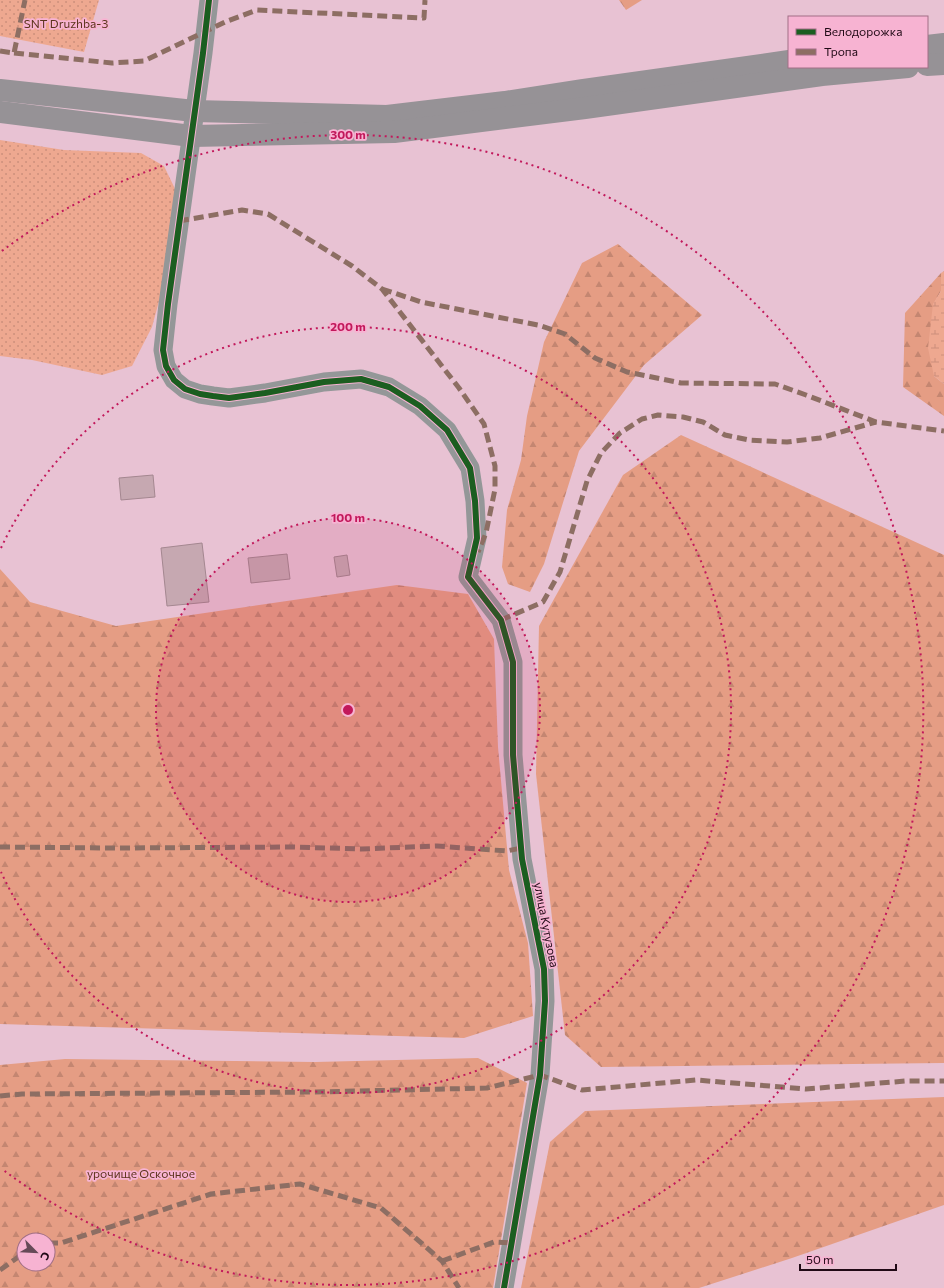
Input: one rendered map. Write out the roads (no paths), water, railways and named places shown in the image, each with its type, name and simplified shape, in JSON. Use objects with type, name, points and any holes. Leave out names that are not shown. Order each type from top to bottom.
[{"type":"main road","points":[[928,46],[944,44]]},
{"type":"main road","points":[[0,90],[194,111],[388,116],[505,102],[788,61]]},
{"type":"main road","points":[[928,65],[944,64]]},
{"type":"main road","points":[[0,112],[191,136],[394,132],[585,108],[822,75],[897,68]]},
{"type":"street","points":[[191,136],[209,0]]},
{"type":"street","name":"улица Кутузова","points":[[191,136],[163,350],[166,366],[174,380],[185,389],[200,394],[229,398],[324,382],[362,379],[389,387],[420,406],[447,430],[470,468],[475,501],[477,538],[468,577],[501,620],[513,662],[513,755],[522,859],[544,969],[545,1001],[540,1075],[504,1288]]},
{"type":"park label","name":"SNT Druzhba-3","points":[[66,24]]},
{"type":"park label","name":"урочище Оскочное","points":[[141,1174]]}]
